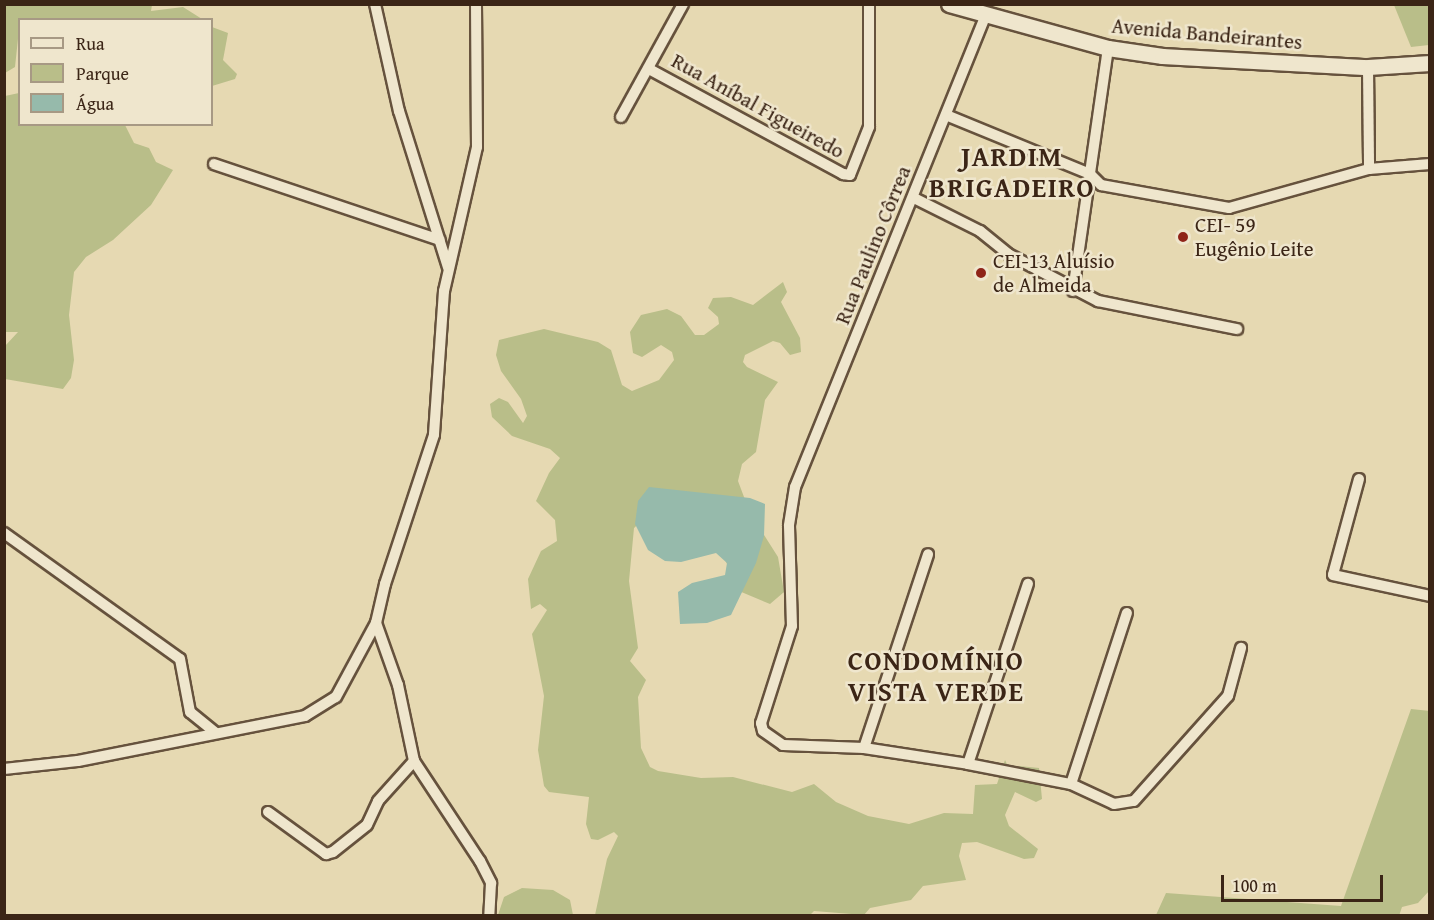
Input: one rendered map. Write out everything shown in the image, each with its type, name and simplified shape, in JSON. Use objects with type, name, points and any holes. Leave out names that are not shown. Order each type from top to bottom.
[{"type":"main road","name":"Avenida Bandeirantes","points":[[949,4],[985,17],[1108,48],[1238,62],[1368,67],[1430,63]]},
{"type":"street","points":[[375,4],[399,111],[448,267]]},
{"type":"street","points":[[4,769],[78,761],[215,732],[283,722],[323,708],[342,688],[376,623],[385,584],[434,435],[448,267],[471,189],[477,147],[476,4]]},
{"type":"street","points":[[621,117],[683,4]]},
{"type":"street","name":"Rua Aníbal Figueiredo","points":[[649,69],[843,174],[850,175],[869,127],[869,4]]},
{"type":"street","name":"Rua Paulino Côrrea","points":[[985,17],[914,198],[795,487],[789,526],[792,626],[761,723],[767,737],[783,745],[864,748],[968,764],[1071,784],[1114,804],[1134,801],[1228,696],[1241,648]]},
{"type":"street","points":[[1073,291],[1108,48]]},
{"type":"street","points":[[1368,67],[1369,169]]},
{"type":"street","points":[[946,115],[1090,174],[1101,185],[1229,208],[1369,169],[1430,164]]},
{"type":"street","points":[[214,164],[440,240]]},
{"type":"street","points":[[914,198],[980,231],[1008,254],[1073,291],[1098,301],[1237,329]]},
{"type":"street","points":[[1359,479],[1333,575],[1430,596]]},
{"type":"street","points":[[4,533],[180,659],[190,712],[215,732]]},
{"type":"street","points":[[864,748],[928,554]]},
{"type":"street","points":[[968,764],[1028,584]]},
{"type":"street","points":[[1071,784],[1127,613]]},
{"type":"street","points":[[376,623],[398,685],[414,761],[487,876],[492,908],[489,915]]},
{"type":"street","points":[[268,812],[326,854],[333,852],[367,825],[378,801],[414,761]]},
{"type":"green space","points":[[4,5],[152,5],[151,11],[183,7],[200,18],[18,18],[15,67],[5,73]]},
{"type":"green space","points":[[1394,5],[1429,5],[1429,45],[1411,47]]},
{"type":"green space","points":[[213,27],[228,33],[223,60],[237,74],[235,79],[213,86]]},
{"type":"green space","points":[[18,93],[18,126],[126,126],[134,143],[149,148],[156,162],[173,170],[151,205],[113,240],[86,257],[74,272],[69,315],[74,360],[71,378],[63,389],[5,379],[5,346],[18,332],[5,332],[5,96]]},
{"type":"green space","points":[[783,282],[787,292],[781,302],[800,338],[801,352],[790,355],[780,343],[773,341],[745,355],[743,362],[747,367],[778,382],[765,400],[756,452],[742,464],[738,481],[750,513],[778,557],[784,592],[770,604],[739,591],[711,528],[648,515],[634,528],[629,581],[638,648],[630,661],[646,680],[638,697],[641,748],[650,767],[658,771],[701,778],[733,777],[792,792],[814,784],[836,802],[868,816],[909,824],[944,813],[973,814],[975,785],[997,784],[1005,760],[1014,779],[1019,766],[1039,768],[1042,799],[1036,802],[1015,792],[1005,815],[1009,826],[1038,849],[1034,858],[1024,859],[977,842],[962,843],[959,856],[966,880],[923,886],[911,900],[870,908],[864,915],[814,911],[809,916],[595,915],[607,859],[618,836],[614,832],[598,840],[591,839],[586,824],[589,797],[549,792],[544,786],[538,750],[544,696],[532,634],[547,610],[540,604],[531,609],[528,579],[541,551],[557,541],[555,520],[536,501],[549,473],[560,458],[550,449],[512,436],[492,417],[490,404],[499,398],[508,402],[523,423],[527,416],[521,399],[501,371],[496,355],[499,340],[544,329],[598,342],[611,350],[622,385],[632,391],[659,380],[674,360],[672,352],[661,345],[642,357],[633,353],[630,332],[641,315],[667,309],[681,316],[695,335],[704,335],[719,324],[718,317],[708,308],[713,298],[731,297],[753,305]]},
{"type":"green space","points":[[1411,709],[1430,711],[1429,891],[1418,903],[1402,907],[1399,916],[1156,915],[1166,893],[1341,906]]},
{"type":"green space","points":[[522,888],[553,890],[570,900],[573,915],[498,915],[504,897]]},
{"type":"water","points":[[649,487],[750,498],[765,504],[764,536],[756,563],[731,615],[707,623],[680,624],[678,592],[692,583],[725,575],[727,563],[716,553],[681,562],[665,561],[648,550],[635,524],[638,501]]},
{"type":"place","name":"CEI- 59 Eugênio Leite","points":[[1183,237]]},
{"type":"place","name":"CEI-13 Aluísio de Almeida","points":[[981,273]]},
{"type":"district","name":"JARDIM BRIGADEIRO","points":[[1012,172]]},
{"type":"district","name":"CONDOMÍNIO VISTA VERDE","points":[[936,676]]}]
